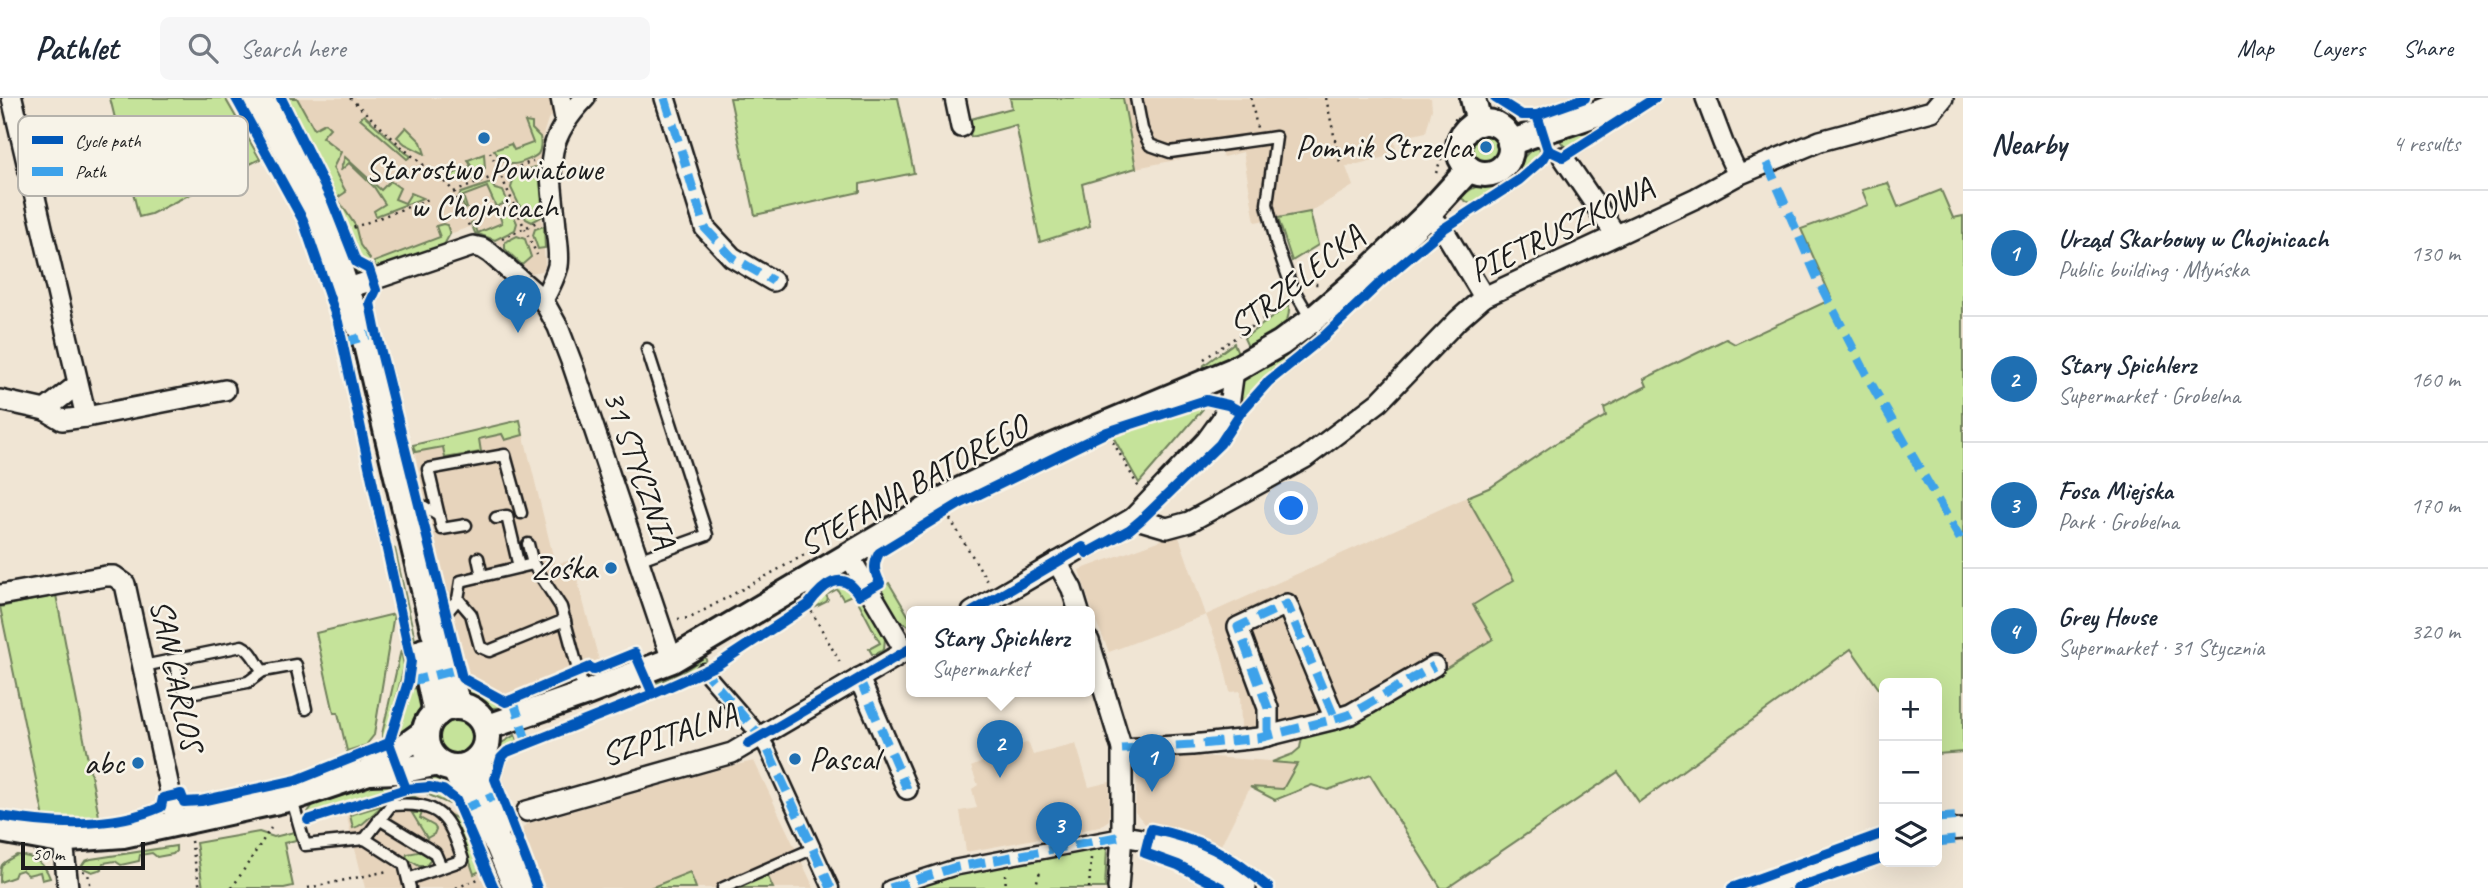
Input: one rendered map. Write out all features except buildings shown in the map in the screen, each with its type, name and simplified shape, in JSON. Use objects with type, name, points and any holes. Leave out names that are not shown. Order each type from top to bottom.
[{"type":"main road","points":[[258,98],[314,203],[349,301],[366,336],[446,673],[440,717],[427,749],[457,764],[489,798],[499,845],[517,888]]},
{"type":"main road","points":[[349,301],[353,340],[440,717]]},
{"type":"main road","points":[[440,717],[475,713],[485,727],[486,745],[457,764]]},
{"type":"street","points":[[12,98],[18,124]]},
{"type":"street","points":[[561,98],[565,119]]},
{"type":"street","points":[[542,300],[552,283],[559,262],[551,167],[555,138],[565,119],[585,98]]},
{"type":"street","points":[[665,98],[705,228],[732,257],[773,281]]},
{"type":"street","points":[[955,98],[961,127]]},
{"type":"street","points":[[1510,143],[1632,98]]},
{"type":"street","points":[[1706,98],[1738,175]]},
{"type":"street","name":"PIETRUSZKOWA","points":[[1133,518],[1167,528],[1189,522],[1305,458],[1379,402],[1458,320],[1484,297],[1696,198],[1738,175],[1820,141],[1932,111],[1943,98]]},
{"type":"street","points":[[1464,105],[1479,123]]},
{"type":"street","points":[[1488,122],[1501,128],[1510,143],[1508,160],[1499,170],[1480,174],[1469,169],[1460,157],[1460,139],[1465,131],[1479,123],[1488,122]]},
{"type":"street","points":[[1563,157],[1616,235]]},
{"type":"street","name":"STRZELECKA","points":[[982,606],[1133,518],[1206,441],[1222,419],[1230,399],[1234,370],[1281,343],[1312,320],[1373,267],[1469,169]]},
{"type":"street","points":[[34,196],[86,417]]},
{"type":"street","points":[[1427,214],[1443,229],[1484,297]]},
{"type":"street","name":"31 STYCZNIA","points":[[349,301],[473,246],[490,253],[542,300],[558,327],[573,366],[672,660]]},
{"type":"street","name":"STEFANA BATOREGO","points":[[485,727],[584,694],[672,660],[956,492],[1044,450],[1234,370]]},
{"type":"street","points":[[45,410],[78,386]]},
{"type":"street","points":[[0,400],[45,410],[62,420],[225,390]]},
{"type":"street","points":[[849,556],[906,646]]},
{"type":"street","points":[[1057,562],[1072,589],[1077,606]]},
{"type":"street","name":"SAN CARLOS","points":[[0,595],[114,576],[125,584],[184,832]]},
{"type":"street","points":[[1268,736],[1268,708],[1238,627],[1287,604],[1335,719]]},
{"type":"street","name":"SZPITALNA","points":[[527,811],[732,753],[852,676],[906,650]]},
{"type":"street","points":[[1095,661],[1122,749],[1122,836],[1118,888]]},
{"type":"street","points":[[1122,749],[1192,745],[1268,736],[1335,719],[1381,698],[1434,666]]},
{"type":"street","points":[[710,668],[767,748],[831,888]]},
{"type":"street","points":[[852,676],[907,789]]},
{"type":"street","points":[[369,772],[440,717]]},
{"type":"street","points":[[0,830],[63,840],[184,832],[369,772],[457,764]]},
{"type":"street","points":[[1942,831],[1963,829]]},
{"type":"street","points":[[890,888],[953,868],[1122,836],[1140,838],[1200,857],[1221,880],[1246,888]]},
{"type":"street","points":[[63,840],[68,888]]},
{"type":"street","points":[[1763,888],[1879,847]]},
{"type":"lane","points":[[1136,98],[1142,129],[1150,145],[1170,152],[1276,137],[1267,204],[1277,246],[1291,285],[1312,320]]},
{"type":"lane","points":[[638,560],[707,535],[647,349]]},
{"type":"lane","points":[[466,526],[442,529],[428,469],[505,455],[521,513]]},
{"type":"lane","points":[[401,492],[439,516]]},
{"type":"lane","points":[[496,518],[507,516],[519,567]]},
{"type":"lane","points":[[528,544],[533,564],[561,607],[584,694]]},
{"type":"lane","points":[[478,558],[482,576]]},
{"type":"lane","points":[[434,628],[458,599],[461,581],[533,564]]},
{"type":"lane","points":[[458,599],[471,614],[481,648],[489,651],[565,620]]},
{"type":"lane","points":[[143,666],[242,646],[250,649],[263,671]]},
{"type":"lane","points":[[174,660],[180,686],[190,693],[248,681],[263,671],[296,665],[306,709]]},
{"type":"lane","points":[[292,798],[305,845],[365,839],[404,864],[409,883],[441,867],[463,860],[456,836],[443,817],[418,804],[391,805],[365,839]]},
{"type":"lane","points":[[379,819],[435,853],[441,867]]},
{"type":"lane","points":[[723,888],[812,849]]},
{"type":"path","points":[[350,98],[454,192],[540,159]]},
{"type":"path","points":[[1326,98],[1340,163]]},
{"type":"path","points":[[1433,182],[1456,118],[1464,105]]},
{"type":"path","points":[[490,152],[537,255]]},
{"type":"path","points":[[344,231],[432,198]]},
{"type":"path","points":[[493,243],[545,219]]},
{"type":"path","points":[[531,262],[537,255],[547,253]]},
{"type":"path","points":[[1204,359],[1286,303],[1279,293],[1291,285],[1304,278],[1312,284],[1320,285],[1328,281]]},
{"type":"path","points":[[1107,432],[1139,488]]},
{"type":"path","points":[[946,512],[987,582],[993,582]]},
{"type":"path","points":[[690,618],[826,544]]},
{"type":"path","points":[[812,599],[808,605],[852,676]]},
{"type":"path","points":[[710,668],[797,612]]},
{"type":"path","points":[[232,888],[271,828]]},
{"type":"path","points":[[184,832],[200,888]]},
{"type":"path","points":[[1089,888],[1093,841]]},
{"type":"path","points":[[1035,888],[1046,850]]},
{"type":"path","points":[[308,888],[394,871]]},
{"type":"path","points":[[456,888],[488,875]]},
{"type":"shaded area","points":[[283,98],[552,98],[555,114],[548,119],[543,135],[539,170],[545,266],[542,271],[531,273],[494,239],[475,233],[472,226],[367,264],[359,258],[319,162]]},
{"type":"shaded area","points":[[1123,98],[1431,98],[1432,109],[1426,132],[1394,139],[1397,154],[1346,167],[1353,186],[1310,212],[1255,222],[1243,152],[1223,157],[1221,151],[1136,168]]},
{"type":"shaded area","points":[[520,420],[555,564],[572,560],[599,660],[506,698],[471,680],[436,553],[413,445]]},
{"type":"shaded area","points":[[1467,497],[1514,580],[1494,639],[1376,712],[1371,699],[1344,711],[1241,730],[1240,691],[1230,692],[1221,653],[1206,615]]},
{"type":"shaded area","points":[[1178,534],[1206,615],[1109,652],[1095,619],[1095,606],[1091,606],[1079,570]]},
{"type":"shaded area","points":[[1028,742],[1033,755],[1076,744],[1089,787],[1110,782],[1109,820],[1099,827],[966,852],[960,811],[977,808],[972,789],[978,785],[971,767]]},
{"type":"shaded area","points":[[1138,753],[1297,763],[1283,789],[1250,787],[1220,847],[1209,840],[1147,826],[1135,812]]},
{"type":"shaded area","points":[[754,761],[814,888],[546,888],[521,831],[526,824]]},
{"type":"shaded area","points":[[415,793],[462,818],[490,888],[365,888],[345,810]]},
{"type":"green space","points":[[110,98],[225,98],[235,116],[114,116]]},
{"type":"green space","points":[[241,98],[245,98],[296,193],[292,193],[289,188]]},
{"type":"green space","points":[[273,98],[276,98],[306,154],[333,212],[354,268],[362,274],[352,269]]},
{"type":"green space","points":[[283,98],[297,98],[314,129],[325,123],[330,128],[322,137],[341,152],[333,168],[346,192],[337,198],[355,225],[360,245],[370,259],[367,264],[359,258],[319,162]]},
{"type":"green space","points":[[730,98],[898,98],[914,173],[860,184],[860,192],[755,215]]},
{"type":"green space","points":[[1010,98],[1123,98],[1136,168],[1082,184],[1090,226],[1040,242],[1016,125],[971,137],[967,120],[1012,108]]},
{"type":"green space","points":[[364,115],[411,156],[407,159],[360,118]]},
{"type":"green space","points":[[525,122],[532,123],[532,129],[540,137],[539,152],[525,161],[508,163],[494,150],[511,144],[514,150],[533,143]]},
{"type":"green space","points":[[1595,126],[1600,130],[1570,149],[1559,139]]},
{"type":"green space","points":[[406,127],[421,142],[425,154],[397,137]]},
{"type":"green space","points":[[1485,135],[1494,139],[1498,148],[1494,157],[1485,161],[1476,157],[1472,148],[1476,139]]},
{"type":"green space","points":[[248,138],[260,159],[248,165]]},
{"type":"green space","points":[[1539,146],[1540,154],[1537,160],[1472,205],[1461,198],[1473,188],[1507,177],[1529,152]]},
{"type":"green space","points":[[484,154],[485,169],[477,176],[463,181],[448,176],[471,166],[468,160]]},
{"type":"green space","points":[[345,157],[381,190],[390,181],[400,188],[395,199],[405,203],[411,193],[423,198],[376,216],[374,211],[385,204],[374,187],[349,163],[340,171]]},
{"type":"green space","points":[[534,167],[539,168],[543,216],[532,222],[526,219],[511,188],[514,176]]},
{"type":"green space","points":[[491,183],[495,189],[503,191],[508,202],[496,207],[487,187],[463,196],[467,208],[465,209],[459,196],[461,193]]},
{"type":"green space","points":[[1888,183],[1898,207],[1941,190],[1953,218],[1963,216],[1963,752],[1942,754],[1942,678],[1879,678],[1879,689],[1851,649],[1639,802],[1618,772],[1447,888],[1441,888],[1370,775],[1328,790],[1312,785],[1275,800],[1250,787],[1283,789],[1297,764],[1272,762],[1293,754],[1300,748],[1302,737],[1345,725],[1376,712],[1493,639],[1473,605],[1514,580],[1467,497],[1491,487],[1556,443],[1606,416],[1604,408],[1647,386],[1644,379],[1726,339],[1735,344],[1832,299],[1801,229],[1868,205],[1862,190]]},
{"type":"green space","points":[[134,196],[187,196],[151,214],[139,217]]},
{"type":"green space","points":[[510,207],[517,223],[515,230],[495,240],[475,233],[471,223],[473,222],[478,233],[502,223],[498,211],[503,214],[509,211]]},
{"type":"green space","points":[[298,208],[306,215],[332,284],[340,321],[319,256]]},
{"type":"green space","points":[[1310,212],[1318,245],[1292,261],[1278,218]]},
{"type":"green space","points":[[447,225],[450,234],[444,245],[377,270],[374,262],[440,237],[436,226]]},
{"type":"green space","points":[[544,226],[545,248],[538,249],[533,235],[535,229]]},
{"type":"green space","points":[[517,236],[525,239],[531,257],[522,265],[505,249],[505,242]]},
{"type":"green space","points":[[1289,305],[1289,314],[1282,328],[1249,349],[1244,338]]},
{"type":"green space","points":[[1309,340],[1243,404],[1237,400],[1244,379]]},
{"type":"green space","points":[[1234,343],[1238,353],[1236,358],[1202,372],[1204,365]]},
{"type":"green space","points":[[1202,404],[1203,409],[1139,483],[1112,435]]},
{"type":"green space","points":[[520,420],[523,435],[505,440],[502,434],[479,439],[481,452],[445,458],[443,447],[415,452],[413,445]]},
{"type":"green space","points":[[391,547],[395,549],[421,667],[414,669],[416,655]]},
{"type":"green space","points":[[889,583],[906,612],[906,624],[898,620],[880,588]]},
{"type":"green space","points":[[846,584],[854,594],[843,599],[837,589],[826,595],[826,602],[814,608],[814,602],[831,586]]},
{"type":"green space","points":[[56,595],[99,816],[57,820],[44,818],[0,607]]},
{"type":"green space","points":[[863,599],[885,638],[884,650],[876,654],[872,654],[869,649],[880,643],[858,601]]},
{"type":"green space","points":[[394,614],[374,735],[366,745],[347,751],[338,713],[334,713],[316,633]]},
{"type":"green space","points":[[401,650],[404,666],[386,739],[382,739],[382,734]]},
{"type":"green space","points":[[705,657],[707,663],[683,678],[658,687],[653,684],[681,673]]},
{"type":"green space","points":[[458,680],[504,707],[487,708],[475,703]]},
{"type":"green space","points":[[424,686],[424,704],[418,719],[394,745],[408,690]]},
{"type":"green space","points":[[456,721],[468,726],[473,738],[468,750],[456,755],[444,750],[439,738],[444,726]]},
{"type":"green space","points":[[515,735],[518,744],[505,750],[498,758],[491,781],[489,759],[500,744]]},
{"type":"green space","points":[[408,773],[439,775],[448,782],[459,798],[437,784],[411,783]]},
{"type":"green space","points":[[393,778],[396,785],[389,793],[308,818],[308,812],[313,805]]},
{"type":"green space","points":[[418,790],[441,791],[455,801],[449,804]]},
{"type":"green space","points":[[413,796],[458,819],[480,871],[474,874],[460,835],[440,810],[424,803],[396,801]]},
{"type":"green space","points":[[385,804],[358,827],[353,828],[350,815]]},
{"type":"green space","points":[[412,813],[422,813],[420,818],[436,829],[434,834],[427,838]]},
{"type":"green space","points":[[470,813],[502,888],[497,888],[466,815]]},
{"type":"green space","points":[[259,832],[274,837],[294,832],[296,840],[284,843],[293,886],[203,888],[196,843]]},
{"type":"green space","points":[[1105,844],[1105,888],[901,888],[910,883]]},
{"type":"green space","points":[[176,846],[173,854],[157,857],[152,853],[140,855],[139,861],[121,865],[115,861],[103,863],[102,869],[92,872],[81,867],[85,861],[91,859]]},
{"type":"green space","points":[[423,851],[431,859],[426,866],[419,866],[406,858],[407,854]]},
{"type":"green space","points":[[17,855],[38,861],[50,878],[42,880],[40,872],[28,875],[22,870],[16,872],[14,877],[0,882],[2,865]]},
{"type":"green space","points":[[690,872],[696,888],[650,888]]},
{"type":"green space","points":[[767,875],[773,888],[737,888]]},
{"type":"marked path","points":[[665,98],[705,228],[732,257],[773,281]]},
{"type":"marked path","points":[[1767,163],[1820,284],[1874,389],[1963,544]]},
{"type":"marked path","points":[[342,343],[376,333]]},
{"type":"marked path","points":[[1268,736],[1268,708],[1238,627],[1287,604],[1335,719]]},
{"type":"marked path","points":[[1122,749],[1259,738],[1335,719],[1351,714],[1434,666]]},
{"type":"marked path","points":[[408,682],[459,669]]},
{"type":"marked path","points":[[699,673],[704,671],[756,731],[767,748],[831,888]]},
{"type":"marked path","points":[[859,678],[907,789]]},
{"type":"marked path","points":[[513,699],[527,743]]},
{"type":"marked path","points":[[462,810],[499,794]]},
{"type":"marked path","points":[[1942,818],[1963,816]]},
{"type":"marked path","points":[[890,888],[953,868],[1122,836]]},
{"type":"marked path","points":[[1942,841],[1963,839]]},
{"type":"cycle path","points":[[236,98],[246,116]]},
{"type":"cycle path","points":[[281,98],[332,201],[356,262],[369,269],[376,290],[370,303],[375,328],[462,678],[506,702],[590,667],[593,670],[635,653],[653,694]]},
{"type":"cycle path","points":[[1495,98],[1522,115],[1537,115],[1585,98]]},
{"type":"cycle path","points":[[1537,115],[1548,150],[1563,157],[1655,98]]},
{"type":"cycle path","points":[[248,120],[303,220],[338,322],[411,661],[408,682],[389,743],[406,789]]},
{"type":"cycle path","points":[[982,606],[1083,547],[1087,553],[1129,530],[1220,444],[1241,412],[1269,381],[1321,339],[1382,281],[1443,229],[1519,180],[1544,158],[1548,150]]},
{"type":"cycle path","points":[[537,888],[495,779],[501,758],[507,752],[653,694],[717,665],[808,605],[819,591],[832,582],[846,582],[859,595],[880,583],[875,568],[879,553],[961,503],[1107,432],[1206,400],[1228,405],[1241,412]]},
{"type":"cycle path","points":[[748,744],[906,651]]},
{"type":"cycle path","points":[[0,816],[61,823],[122,819],[161,807],[163,798],[181,794],[184,802],[201,801],[297,780],[389,743]]},
{"type":"cycle path","points":[[308,820],[406,789],[430,787],[443,790],[456,800],[494,888]]},
{"type":"cycle path","points":[[1222,888],[1178,865],[1145,853],[1151,829],[1200,843],[1228,857],[1269,888]]},
{"type":"cycle path","points":[[1732,888],[1879,835]]},
{"type":"cycle path","points":[[1797,888],[1879,859]]},
{"type":"place","name":"Starostwo Powiatowe w Chojnicach","points":[[484,138]]},
{"type":"place","name":"Pomnik Strzelca","points":[[1486,147]]},
{"type":"place","name":"Grey House","points":[[518,333]]},
{"type":"place","name":"Zośka","points":[[611,568]]},
{"type":"place","name":"Pascal","points":[[795,759]]},
{"type":"place","name":"abc","points":[[138,763]]},
{"type":"place","name":"Stary Spichlerz","points":[[1000,778]]},
{"type":"place","name":"Urząd Skarbowy w Chojnicach","points":[[1152,792]]},
{"type":"place","name":"Fosa Miejska","points":[[1059,860]]}]
